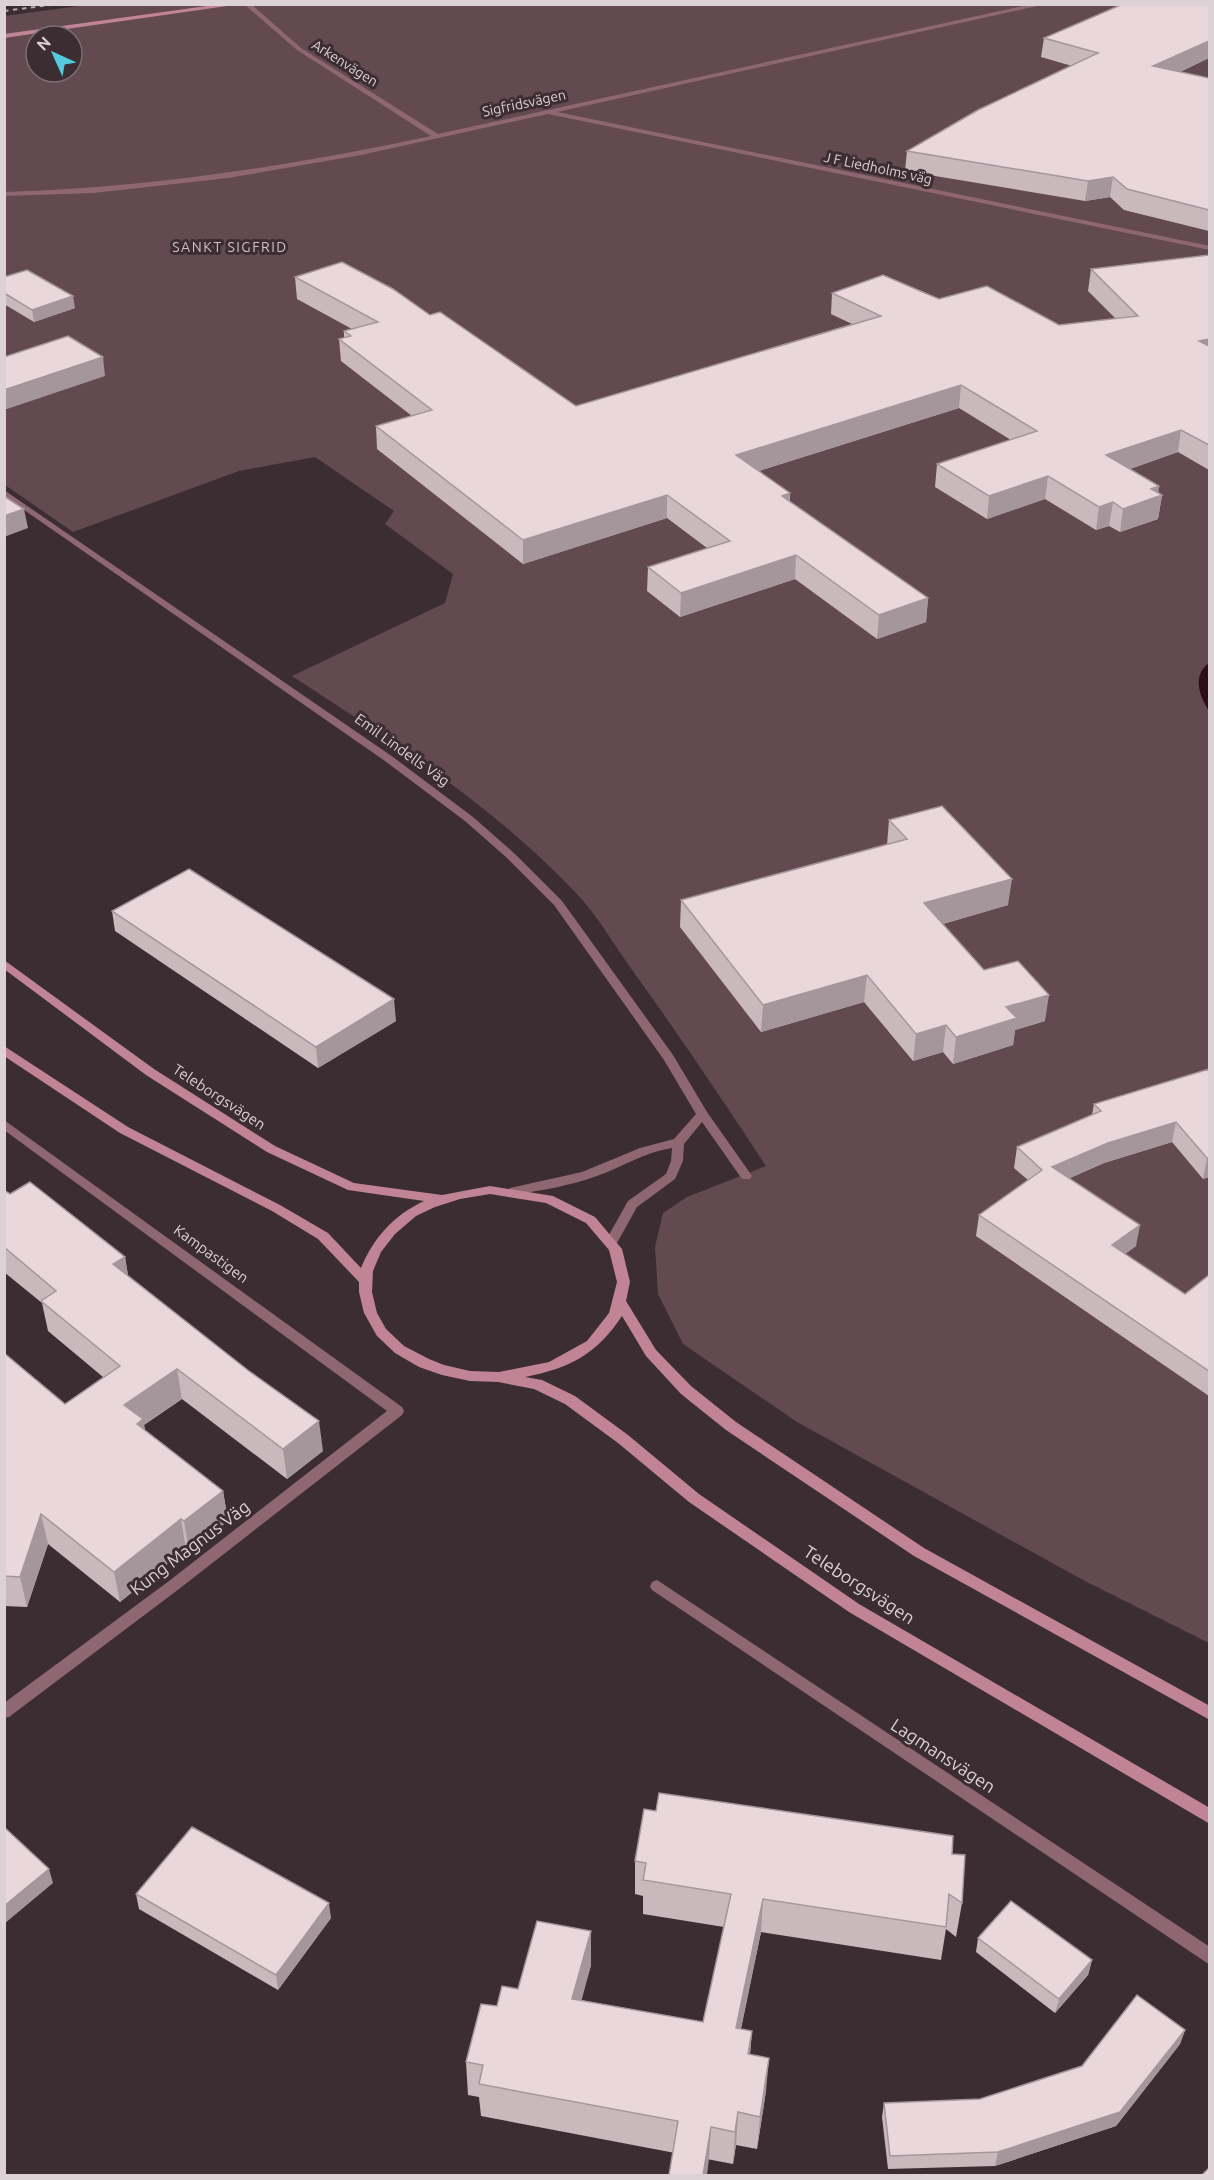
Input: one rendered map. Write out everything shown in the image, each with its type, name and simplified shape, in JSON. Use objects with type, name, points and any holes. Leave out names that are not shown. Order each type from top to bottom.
[{"type":"main road","points":[[4,36],[238,4]]},
{"type":"main road","name":"Teleborgsvägen","points":[[4,963],[150,1072],[271,1149],[352,1187],[443,1199]]},
{"type":"main road","points":[[4,1050],[124,1130],[276,1208],[323,1236],[364,1279]]},
{"type":"main road","points":[[514,1191],[544,1196],[572,1206],[595,1222],[612,1240],[622,1260],[625,1282],[621,1304],[609,1326],[596,1339],[563,1361],[532,1372],[498,1377],[466,1375],[437,1369],[410,1357],[388,1341],[374,1322],[365,1301],[364,1279],[372,1254],[389,1231],[413,1212],[443,1199],[474,1192],[514,1191]]},
{"type":"main road","points":[[621,1304],[651,1353],[686,1390],[731,1426],[919,1552],[1209,1714]]},
{"type":"main road","name":"Teleborgsvägen","points":[[498,1377],[537,1384],[570,1400],[623,1439],[694,1498],[854,1608],[1209,1817]]},
{"type":"street","name":"Arkenvägen","points":[[247,4],[299,49],[435,135]]},
{"type":"street","name":"Sigfridsvägen","points":[[4,194],[131,189],[254,173],[1043,4]]},
{"type":"street","name":"J F Liedholms väg","points":[[542,111],[1209,248]]},
{"type":"street","name":"Emil Lindells Väg","points":[[4,492],[379,753],[469,819],[511,856],[558,903],[669,1058],[702,1114],[746,1176]]},
{"type":"street","points":[[612,1240],[632,1204],[671,1176],[677,1161],[678,1143],[702,1114]]},
{"type":"street","name":"Kampastigen","points":[[4,1124],[397,1411]]},
{"type":"street","points":[[514,1191],[593,1173],[636,1152],[655,1146],[678,1143]]},
{"type":"street","name":"Kung Magnus Väg","points":[[4,1712],[174,1585],[397,1411]]},
{"type":"street","name":"Lagmansvägen","points":[[657,1586],[1209,1957]]},
{"type":"shaded area","points":[[94,4],[1209,5],[1209,1643],[1081,1579],[797,1422],[683,1344],[658,1294],[655,1247],[663,1213],[687,1197],[766,1166],[665,1016],[598,920],[577,894],[512,832],[477,804],[405,751],[292,676],[445,603],[453,574],[385,524],[394,511],[315,457],[239,471],[73,532],[5,485],[4,16]]},
{"type":"shaded area","points":[[1209,663],[1209,711],[1202,699],[1199,680],[1200,673]]},
{"type":"building","points":[[1123,4],[1209,4],[1209,41],[1153,66],[1209,78],[1209,210],[1127,189],[1113,177],[1088,181],[907,151],[978,110],[1098,53],[1044,38]]},
{"type":"building","points":[[1209,255],[1209,339],[1199,341],[1209,346],[1209,445],[1181,430],[1106,455],[1159,486],[1151,489],[1162,495],[1123,509],[1113,502],[1099,507],[1048,476],[989,496],[937,464],[1037,431],[961,385],[736,455],[790,493],[782,496],[928,598],[879,615],[796,555],[681,593],[648,567],[730,541],[667,495],[523,540],[376,426],[432,410],[339,339],[351,336],[344,331],[378,322],[295,277],[342,262],[393,289],[430,315],[440,312],[576,406],[881,316],[832,293],[883,275],[939,299],[987,286],[1059,325],[1138,316],[1091,269]]},
{"type":"building","points":[[27,270],[73,296],[32,310],[4,293],[4,277]]},
{"type":"building","points":[[68,336],[103,357],[4,390],[4,357]]},
{"type":"building","points":[[4,496],[24,509],[4,516]]},
{"type":"building","points":[[942,806],[1012,879],[924,903],[984,970],[1018,961],[1049,995],[1006,1007],[1017,1018],[956,1037],[946,1025],[916,1034],[867,975],[763,1005],[681,900],[907,839],[889,820]]},
{"type":"building","points":[[189,869],[394,999],[316,1047],[112,911]]},
{"type":"building","points":[[1209,1069],[1209,1158],[1176,1122],[1108,1143],[1052,1167],[1140,1225],[1112,1245],[1185,1294],[1209,1275],[1209,1371],[979,1215],[1042,1170],[1017,1147],[1101,1111],[1094,1104]]},
{"type":"building","points":[[30,1182],[125,1257],[113,1264],[249,1371],[319,1421],[283,1449],[177,1369],[124,1405],[143,1419],[137,1424],[223,1491],[184,1521],[181,1519],[114,1572],[41,1514],[20,1577],[4,1576],[4,1353],[65,1404],[120,1366],[41,1301],[56,1291],[4,1247],[4,1190],[10,1194]]},
{"type":"building","points":[[659,1793],[953,1836],[952,1854],[965,1855],[962,1903],[949,1894],[946,1927],[763,1899],[736,2028],[752,2031],[748,2054],[769,2058],[760,2117],[738,2112],[735,2132],[711,2127],[703,2175],[669,2175],[678,2121],[479,2084],[483,2065],[466,2062],[481,2004],[497,2006],[502,1986],[518,1989],[537,1921],[591,1931],[572,1999],[703,2022],[731,1894],[643,1880],[646,1863],[635,1861],[644,1809],[656,1811]]},
{"type":"building","points":[[4,1827],[49,1869],[4,1906]]},
{"type":"building","points":[[192,1827],[329,1903],[276,1975],[136,1894]]},
{"type":"building","points":[[1011,1901],[1092,1960],[1059,1999],[978,1938]]},
{"type":"building","points":[[1137,1995],[1185,2030],[1120,2112],[998,2152],[890,2156],[884,2103],[980,2099],[1082,2066]]},
{"type":"building","points":[[1209,2168],[1209,2175],[1202,2175]]},
{"type":"railway","points":[[4,11],[58,4]]},
{"type":"district","name":"SANKT SIGFRID","points":[[230,247]]}]
